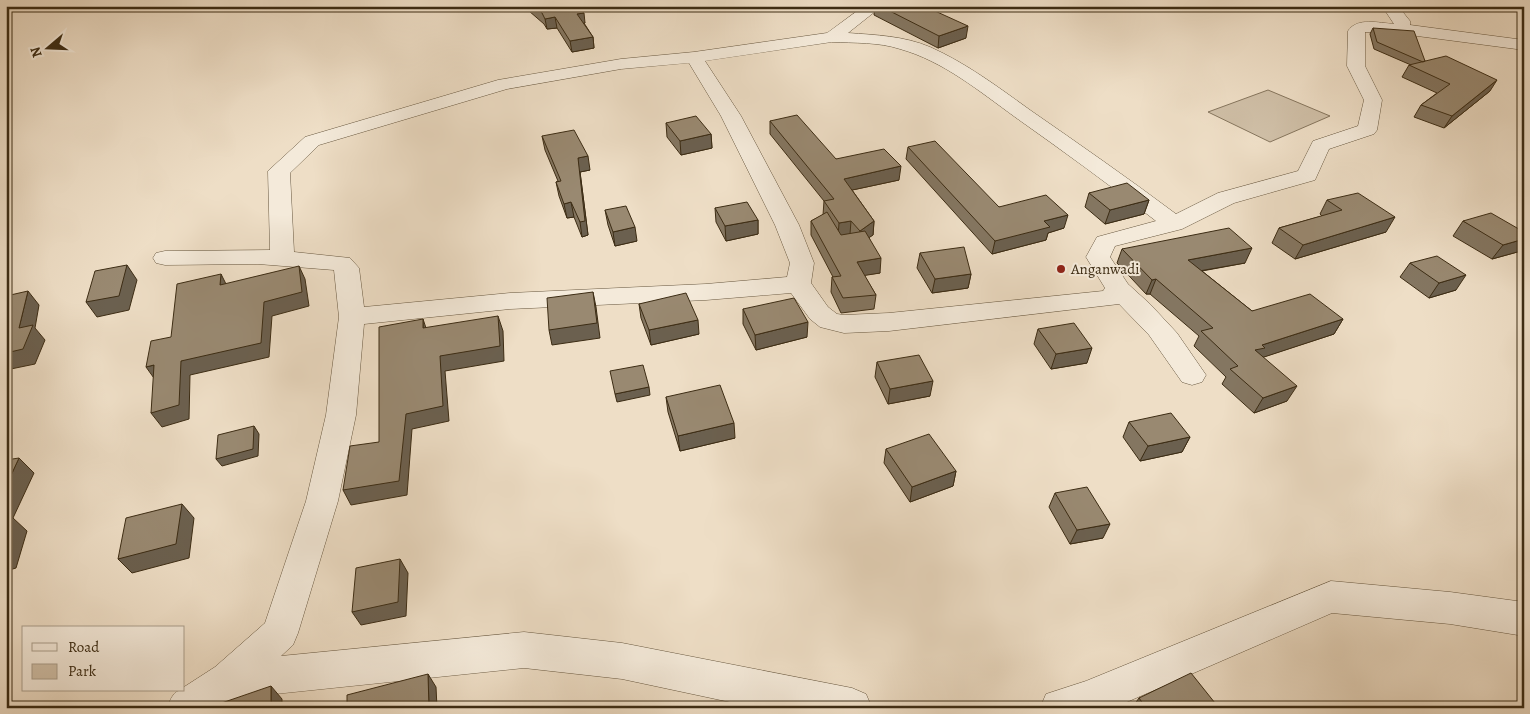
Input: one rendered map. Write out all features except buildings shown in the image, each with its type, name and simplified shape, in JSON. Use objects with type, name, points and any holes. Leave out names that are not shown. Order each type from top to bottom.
[{"type":"street","points":[[832,37],[874,6]]},
{"type":"street","points":[[1390,6],[1402,21],[1402,29]]},
{"type":"street","points":[[1192,375],[1168,338],[1144,311],[1119,290],[1098,258],[1105,242],[1174,224],[1226,198],[1307,175],[1320,145],[1367,130],[1373,100],[1356,66],[1356,31],[1361,27],[1402,29],[1524,45]]},
{"type":"street","points":[[282,259],[279,171],[312,141],[504,84],[621,64],[694,57],[832,37],[883,40],[903,44],[924,51],[967,74],[1106,172],[1174,224]]},
{"type":"street","points":[[694,57],[731,116],[787,225],[802,263],[798,284],[819,313],[829,321],[844,324],[889,322],[1057,302],[1087,302],[1110,298],[1119,290]]},
{"type":"street","points":[[166,258],[258,257],[341,262],[348,268],[352,317],[342,415],[322,500],[280,632],[230,680],[187,708]]},
{"type":"street","points":[[352,317],[510,301],[706,292],[798,284]]},
{"type":"street","points":[[1060,708],[1086,700],[1332,597],[1450,608],[1524,619]]},
{"type":"street","points":[[230,680],[524,650],[622,662],[852,708]]},
{"type":"green space","points":[[1268,90],[1330,116],[1270,142],[1208,112]]},
{"type":"place","name":"Anganwadi","points":[[1061,269]]}]
